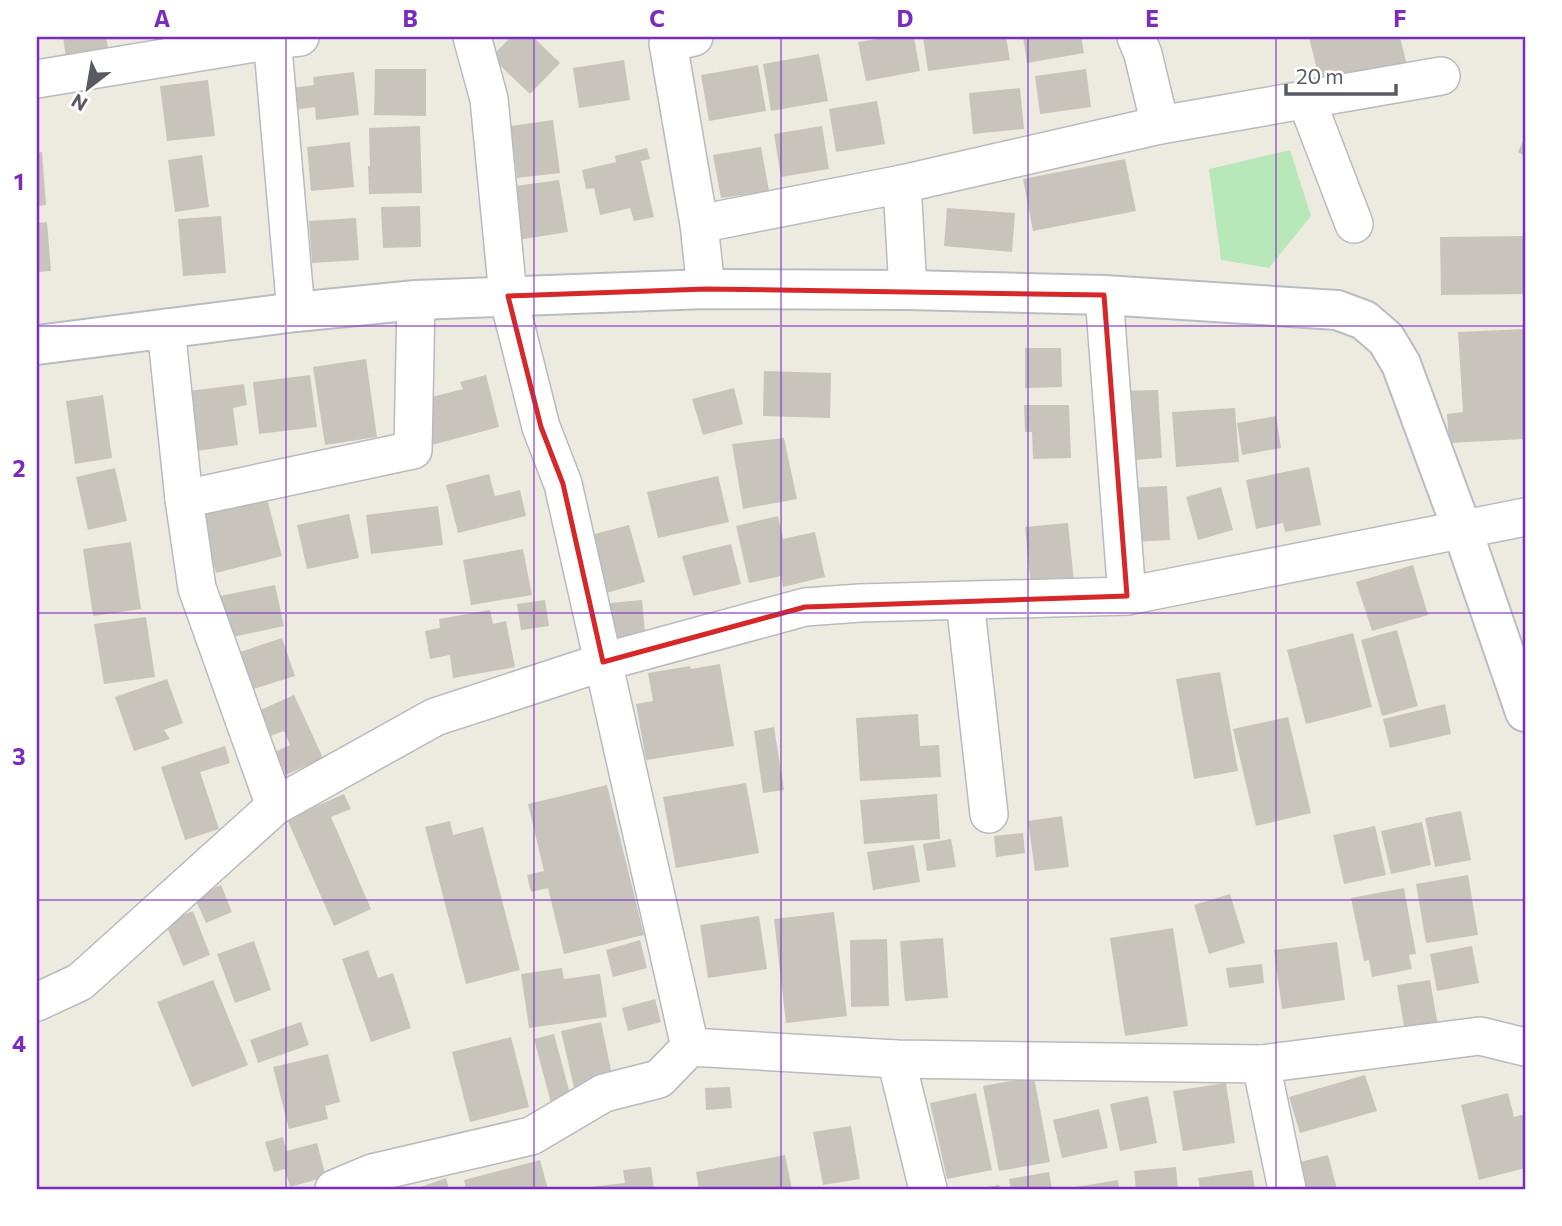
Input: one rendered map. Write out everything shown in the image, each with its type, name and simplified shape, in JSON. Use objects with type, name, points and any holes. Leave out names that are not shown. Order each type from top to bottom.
[{"type":"street","points":[[471,37],[489,99],[508,296],[541,427],[563,484],[690,1046]]},
{"type":"street","points":[[695,37],[668,43],[699,224],[706,289]]},
{"type":"street","points":[[1136,37],[1143,54],[1160,125]]},
{"type":"street","points":[[37,79],[281,38],[296,312]]},
{"type":"street","points":[[699,224],[902,184],[1160,125],[1441,76]]},
{"type":"street","points":[[1306,99],[1354,224]]},
{"type":"street","points":[[902,184],[908,289]]},
{"type":"street","points":[[37,345],[296,312],[416,300],[706,289],[908,289],[1104,295],[1337,310],[1364,320],[1386,339],[1401,364],[1525,712]]},
{"type":"street","points":[[1104,295],[1127,596]]},
{"type":"street","points":[[184,499],[413,450],[416,300]]},
{"type":"street","points":[[166,328],[184,499],[197,588],[275,806]]},
{"type":"street","points":[[37,1002],[80,982],[275,806],[435,717],[603,662],[805,607],[859,603],[1127,596],[1525,517]]},
{"type":"street","points":[[965,601],[989,814]]},
{"type":"street","points":[[690,1046],[896,1059],[1261,1064],[1480,1036],[1525,1047]]},
{"type":"street","points":[[334,1189],[372,1172],[531,1136],[604,1093],[659,1079],[690,1046]]},
{"type":"street","points":[[896,1059],[928,1189]]},
{"type":"street","points":[[1261,1064],[1287,1189]]},
{"type":"highlighted area","points":[[706,289],[1104,295],[1127,596],[805,607],[603,662],[563,484],[541,427],[508,296]]},
{"type":"green space","points":[[1290,150],[1311,216],[1269,268],[1221,260],[1209,169]]},
{"type":"building","points":[[63,37],[106,37],[109,53],[66,58]]},
{"type":"building","points":[[511,37],[533,37],[560,63],[530,94],[491,57]]},
{"type":"building","points":[[888,37],[914,37],[920,71],[866,81],[858,42]]},
{"type":"building","points":[[923,37],[1006,37],[1010,60],[928,71]]},
{"type":"building","points":[[1023,37],[1081,37],[1084,53],[1027,63]]},
{"type":"building","points":[[1309,37],[1400,37],[1409,73],[1323,94]]},
{"type":"building","points":[[819,54],[828,101],[771,111],[763,64]]},
{"type":"building","points":[[624,60],[630,100],[579,108],[573,68]]},
{"type":"building","points":[[758,65],[766,111],[709,121],[701,75]]},
{"type":"building","points":[[375,69],[426,69],[426,116],[374,115]]},
{"type":"building","points":[[1086,69],[1091,107],[1040,114],[1035,76]]},
{"type":"building","points":[[354,72],[359,115],[316,120],[315,107],[294,110],[291,88],[314,85],[313,77]]},
{"type":"building","points":[[208,80],[215,136],[167,141],[160,86]]},
{"type":"building","points":[[1020,88],[1024,129],[973,134],[969,93]]},
{"type":"building","points":[[877,101],[885,144],[836,152],[829,109]]},
{"type":"building","points":[[553,120],[560,173],[517,178],[511,126]]},
{"type":"building","points":[[420,126],[422,193],[369,194],[369,128]]},
{"type":"building","points":[[822,126],[829,169],[781,177],[774,134]]},
{"type":"building","points":[[1525,137],[1525,156],[1518,152]]},
{"type":"building","points":[[350,142],[354,187],[311,191],[307,147]]},
{"type":"building","points":[[761,147],[769,191],[721,198],[713,155]]},
{"type":"building","points":[[647,148],[650,159],[641,161],[654,217],[634,221],[630,208],[600,215],[594,188],[586,189],[582,170],[616,162],[615,156]]},
{"type":"building","points":[[42,152],[46,205],[37,206],[37,153]]},
{"type":"building","points":[[202,155],[209,207],[175,212],[168,160]]},
{"type":"building","points":[[1125,159],[1136,211],[1033,231],[1023,179]]},
{"type":"building","points":[[559,180],[568,232],[517,240],[508,187]]},
{"type":"building","points":[[420,206],[421,247],[383,248],[381,207]]},
{"type":"building","points":[[947,208],[1015,213],[1012,252],[944,246]]},
{"type":"building","points":[[221,216],[226,273],[183,276],[178,219]]},
{"type":"building","points":[[356,218],[359,260],[312,263],[309,221]]},
{"type":"building","points":[[47,222],[51,271],[37,272],[37,223]]},
{"type":"building","points":[[1525,236],[1525,294],[1441,295],[1440,237]]},
{"type":"building","points":[[1525,329],[1525,439],[1449,443],[1447,414],[1463,412],[1458,332]]},
{"type":"building","points":[[1025,348],[1061,348],[1062,387],[1025,388]]},
{"type":"building","points":[[366,359],[377,437],[325,445],[313,367]]},
{"type":"building","points":[[764,371],[831,373],[830,418],[763,416]]},
{"type":"building","points":[[310,375],[317,427],[259,434],[253,382]]},
{"type":"building","points":[[486,375],[499,427],[428,446],[424,399],[463,389],[460,382]]},
{"type":"building","points":[[244,384],[247,405],[233,408],[238,445],[183,453],[174,393]]},
{"type":"building","points":[[734,388],[743,424],[703,435],[692,399]]},
{"type":"building","points":[[1158,390],[1162,458],[1119,461],[1116,391]]},
{"type":"building","points":[[103,395],[112,458],[75,464],[66,401]]},
{"type":"building","points":[[1024,405],[1069,405],[1071,458],[1033,459],[1032,432],[1025,432]]},
{"type":"building","points":[[1235,408],[1239,462],[1176,467],[1172,412]]},
{"type":"building","points":[[1276,416],[1281,448],[1242,455],[1237,423]]},
{"type":"building","points":[[784,438],[797,499],[743,509],[732,444]]},
{"type":"building","points":[[1309,467],[1321,525],[1285,532],[1283,523],[1256,529],[1246,480]]},
{"type":"building","points":[[115,468],[127,521],[88,530],[76,477]]},
{"type":"building","points":[[489,474],[495,496],[520,490],[526,516],[458,533],[446,485]]},
{"type":"building","points":[[718,476],[729,522],[658,538],[647,492]]},
{"type":"building","points":[[1167,486],[1170,540],[1131,542],[1127,488]]},
{"type":"building","points":[[1221,487],[1233,530],[1198,540],[1186,497]]},
{"type":"building","points":[[266,495],[282,556],[216,573],[200,512]]},
{"type":"building","points":[[438,506],[443,545],[371,554],[366,515]]},
{"type":"building","points":[[349,514],[359,558],[307,569],[297,525]]},
{"type":"building","points":[[778,516],[783,539],[815,532],[825,577],[783,587],[781,576],[749,583],[736,526]]},
{"type":"building","points":[[1068,523],[1074,582],[1031,586],[1025,527]]},
{"type":"building","points":[[629,525],[645,582],[596,596],[580,538]]},
{"type":"building","points":[[131,542],[141,609],[93,616],[83,549]]},
{"type":"building","points":[[731,544],[741,584],[693,596],[682,556]]},
{"type":"building","points":[[523,549],[532,595],[471,605],[463,560]]},
{"type":"building","points":[[1413,565],[1428,615],[1372,631],[1356,582]]},
{"type":"building","points":[[275,585],[284,626],[228,638],[220,596]]},
{"type":"building","points":[[545,600],[549,626],[521,630],[517,604]]},
{"type":"building","points":[[642,600],[646,643],[604,647],[600,604]]},
{"type":"building","points":[[490,610],[493,624],[506,621],[515,667],[453,678],[450,655],[430,659],[425,631],[440,628],[439,619]]},
{"type":"building","points":[[146,617],[155,677],[104,684],[94,624]]},
{"type":"building","points":[[1397,630],[1418,706],[1382,716],[1361,640]]},
{"type":"building","points":[[1353,633],[1372,707],[1306,724],[1287,650]]},
{"type":"building","points":[[282,638],[295,676],[247,691],[234,654]]},
{"type":"building","points":[[720,664],[734,746],[646,760],[636,704],[653,701],[648,673]]},
{"type":"building","points":[[1220,672],[1238,771],[1194,779],[1176,679]]},
{"type":"building","points":[[167,679],[183,723],[164,730],[170,739],[134,751],[115,697]]},
{"type":"building","points":[[294,695],[323,758],[286,775],[275,752],[290,745],[284,731],[270,736],[258,711]]},
{"type":"building","points":[[1445,704],[1451,734],[1390,748],[1383,719]]},
{"type":"building","points":[[918,714],[920,746],[939,745],[941,777],[860,781],[856,718]]},
{"type":"building","points":[[1288,717],[1311,813],[1256,826],[1233,729]]},
{"type":"building","points":[[774,727],[784,790],[763,793],[754,731]]},
{"type":"building","points":[[225,746],[230,763],[200,772],[219,829],[185,840],[161,767]]},
{"type":"building","points":[[746,783],[759,853],[676,868],[663,797]]},
{"type":"building","points":[[607,785],[644,935],[564,954],[548,888],[531,892],[527,875],[544,871],[528,804]]},
{"type":"building","points":[[344,794],[351,809],[331,817],[371,909],[334,926],[287,819]]},
{"type":"building","points":[[937,794],[940,839],[864,844],[860,800]]},
{"type":"building","points":[[1461,811],[1471,860],[1435,867],[1425,818]]},
{"type":"building","points":[[1062,816],[1069,867],[1035,871],[1028,821]]},
{"type":"building","points":[[450,821],[453,835],[483,827],[520,970],[466,984],[425,827]]},
{"type":"building","points":[[1422,822],[1431,865],[1391,874],[1381,831]]},
{"type":"building","points":[[1375,826],[1386,875],[1344,884],[1333,835]]},
{"type":"building","points":[[1023,833],[1025,853],[996,857],[994,836]]},
{"type":"building","points":[[951,839],[956,867],[927,871],[923,844]]},
{"type":"building","points":[[914,845],[920,882],[873,890],[867,852]]},
{"type":"building","points":[[1468,875],[1478,935],[1426,943],[1416,884]]},
{"type":"building","points":[[221,885],[232,912],[206,923],[194,896]]},
{"type":"building","points":[[1404,888],[1416,954],[1409,955],[1412,969],[1372,977],[1369,960],[1364,961],[1351,898]]},
{"type":"building","points":[[1230,894],[1245,943],[1209,954],[1194,905]]},
{"type":"building","points":[[193,911],[210,955],[183,966],[165,922]]},
{"type":"building","points":[[834,912],[847,1016],[786,1023],[774,919]]},
{"type":"building","points":[[759,916],[767,969],[708,978],[700,925]]},
{"type":"building","points":[[1173,928],[1188,1026],[1125,1036],[1110,938]]},
{"type":"building","points":[[943,938],[948,998],[905,1001],[900,941]]},
{"type":"building","points":[[887,939],[889,1006],[851,1007],[850,940]]},
{"type":"building","points":[[640,940],[647,968],[613,977],[606,950]]},
{"type":"building","points":[[254,941],[271,990],[235,1003],[217,954]]},
{"type":"building","points":[[1337,942],[1345,1000],[1282,1009],[1274,950]]},
{"type":"building","points":[[1472,946],[1479,983],[1437,991],[1430,954]]},
{"type":"building","points":[[368,950],[378,978],[393,973],[411,1028],[371,1042],[342,959]]},
{"type":"building","points":[[1262,964],[1264,983],[1229,988],[1226,968]]},
{"type":"building","points":[[562,968],[564,979],[600,974],[607,1017],[529,1028],[521,974]]},
{"type":"building","points":[[213,980],[248,1065],[192,1087],[157,1002]]},
{"type":"building","points":[[1430,980],[1438,1026],[1405,1032],[1397,985]]},
{"type":"building","points":[[655,999],[661,1022],[628,1031],[622,1008]]},
{"type":"building","points":[[301,1022],[309,1045],[258,1063],[250,1040]]},
{"type":"building","points":[[601,1022],[613,1080],[574,1088],[561,1031]]},
{"type":"building","points":[[554,1034],[571,1098],[551,1103],[534,1039]]},
{"type":"building","points":[[511,1037],[529,1107],[470,1122],[452,1052]]},
{"type":"building","points":[[328,1054],[340,1102],[325,1106],[328,1119],[289,1129],[273,1067]]},
{"type":"building","points":[[1365,1075],[1377,1111],[1300,1133],[1289,1097]]},
{"type":"building","points":[[1034,1077],[1050,1162],[999,1171],[983,1086]]},
{"type":"building","points":[[1226,1083],[1235,1143],[1183,1151],[1173,1091]]},
{"type":"building","points":[[730,1087],[732,1108],[706,1110],[705,1088]]},
{"type":"building","points":[[976,1093],[992,1170],[947,1179],[930,1103]]},
{"type":"building","points":[[1508,1093],[1514,1117],[1525,1114],[1525,1168],[1479,1180],[1461,1105]]},
{"type":"building","points":[[1148,1096],[1157,1143],[1120,1151],[1110,1104]]},
{"type":"building","points":[[1099,1109],[1108,1148],[1062,1158],[1053,1120]]},
{"type":"building","points":[[851,1126],[860,1179],[823,1185],[813,1132]]},
{"type":"building","points":[[283,1137],[286,1151],[317,1143],[326,1177],[290,1187],[285,1169],[274,1172],[265,1142]]},
{"type":"building","points":[[785,1155],[792,1189],[699,1189],[696,1172]]},
{"type":"building","points":[[1328,1155],[1337,1189],[1304,1189],[1296,1163]]},
{"type":"building","points":[[540,1160],[548,1189],[466,1189],[464,1180]]},
{"type":"building","points":[[651,1167],[654,1189],[590,1189],[625,1183],[623,1170]]},
{"type":"building","points":[[1176,1167],[1178,1189],[1136,1189],[1134,1171]]},
{"type":"building","points":[[1252,1170],[1255,1189],[1200,1189],[1198,1178]]},
{"type":"building","points":[[1049,1172],[1052,1189],[1011,1189],[1009,1179]]},
{"type":"building","points":[[446,1178],[449,1189],[415,1189]]},
{"type":"building","points":[[1118,1180],[1119,1189],[1070,1189],[1070,1188]]},
{"type":"building","points":[[999,1185],[1000,1189],[983,1189],[983,1188]]}]
